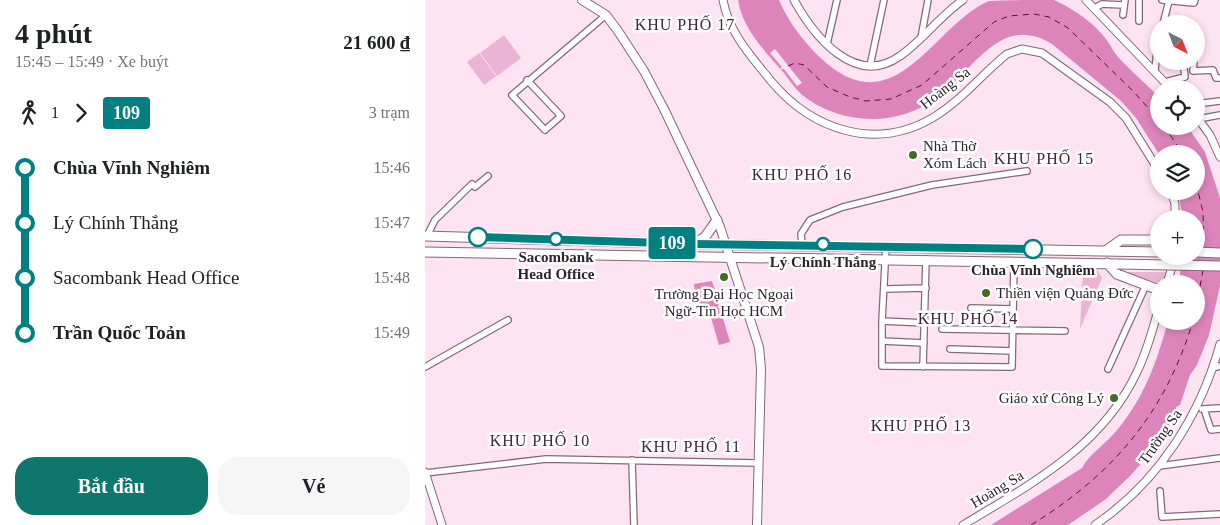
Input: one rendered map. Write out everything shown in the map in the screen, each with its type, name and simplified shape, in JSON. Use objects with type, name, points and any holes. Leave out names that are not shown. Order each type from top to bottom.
[{"type":"main road","points":[[582,0],[606,15],[648,78],[717,220],[731,258],[759,347],[761,384],[757,525]]},
{"type":"main road","points":[[694,244],[705,237],[717,220]]},
{"type":"main road","points":[[426,236],[694,244],[802,244],[1150,252]]},
{"type":"main road","points":[[1107,250],[1121,240],[1150,240]]},
{"type":"main road","points":[[1079,263],[1083,250]]},
{"type":"main road","points":[[425,252],[731,258],[886,258],[1220,266]]},
{"type":"main road","points":[[1205,252],[1220,253]]},
{"type":"main road","points":[[1107,263],[1117,274],[1150,287]]},
{"type":"street","name":"Hoàng Sa","points":[[723,0],[730,24],[737,38],[784,95],[799,110],[820,122],[841,130],[871,133],[894,131],[919,124],[952,104],[1007,54],[1027,49],[1051,59],[1118,109],[1150,157]]},
{"type":"street","points":[[794,0],[827,44],[849,62],[870,66],[885,64],[900,57],[963,0]]},
{"type":"street","points":[[827,44],[837,0]]},
{"type":"street","points":[[870,66],[884,0]]},
{"type":"street","points":[[921,38],[929,0]]},
{"type":"street","points":[[1086,0],[1163,80]]},
{"type":"street","points":[[1139,0],[1139,21]]},
{"type":"street","points":[[1162,0],[1194,3],[1195,0]]},
{"type":"street","points":[[1165,15],[1169,1]]},
{"type":"street","points":[[1095,8],[1103,4],[1125,3],[1123,15]]},
{"type":"street","points":[[527,80],[561,116],[545,130],[512,95],[527,80],[606,15]]},
{"type":"street","points":[[1173,80],[1185,77],[1184,70]]},
{"type":"street","points":[[1193,70],[1213,70],[1216,78],[1220,78]]},
{"type":"street","points":[[1205,103],[1220,101]]},
{"type":"street","points":[[1205,116],[1220,115]]},
{"type":"street","points":[[1205,131],[1220,157]]},
{"type":"street","points":[[802,244],[801,234],[811,220],[843,207],[932,185],[1027,171]]},
{"type":"street","points":[[426,236],[435,220],[471,184],[475,187],[488,176]]},
{"type":"street","points":[[886,246],[882,366],[1012,367],[1014,262]]},
{"type":"street","points":[[923,367],[926,259]]},
{"type":"street","points":[[1108,369],[1146,285]]},
{"type":"street","points":[[885,289],[926,288]]},
{"type":"street","points":[[971,308],[1013,309]]},
{"type":"street","points":[[425,366],[508,320]]},
{"type":"street","points":[[882,321],[925,323]]},
{"type":"street","points":[[942,329],[1065,331]]},
{"type":"street","name":"Hoàng Sa","points":[[963,525],[1052,471],[1079,449],[1105,422],[1123,399],[1137,373],[1152,330]]},
{"type":"street","points":[[882,341],[924,343]]},
{"type":"street","name":"Trường Sa","points":[[1095,525],[1121,505],[1159,466],[1195,410],[1216,367],[1220,344]]},
{"type":"street","points":[[950,349],[1012,351]]},
{"type":"street","points":[[1195,410],[1220,408]]},
{"type":"street","points":[[1204,409],[1211,430],[1220,429]]},
{"type":"street","points":[[1159,466],[1219,458]]},
{"type":"street","points":[[442,525],[425,473],[546,459],[758,463]]},
{"type":"street","points":[[632,460],[633,525]]},
{"type":"street","points":[[1160,491],[1162,517],[1220,514]]},
{"type":"shaded area","points":[[738,0],[779,0],[800,36],[830,66],[854,80],[876,82],[896,75],[915,62],[970,12],[989,1],[1054,0],[1079,14],[1095,27],[1121,60],[1150,88],[1150,135],[1193,135],[1200,145],[1153,145],[1136,118],[1121,101],[1052,44],[1040,38],[1027,35],[1014,35],[993,46],[976,60],[953,84],[921,108],[886,118],[868,119],[832,112],[816,104],[794,87],[756,40],[741,11]]},
{"type":"shaded area","points":[[504,35],[521,58],[497,76],[480,53]]},
{"type":"shaded area","points":[[479,53],[496,76],[484,85],[467,62]]},
{"type":"shaded area","points":[[1205,152],[1220,198],[1220,286],[1209,335],[1197,365],[1190,375],[1180,405],[1176,407],[1177,413],[1153,450],[1131,475],[1106,499],[1068,525],[991,525],[1082,468],[1089,458],[1118,429],[1143,391],[1165,330],[1205,330],[1205,275],[1180,275],[1181,265],[1205,265],[1205,210],[1181,210],[1180,200],[1205,200]]},
{"type":"shaded area","points":[[1083,269],[1097,269],[1102,278],[1080,329]]},
{"type":"shaded area","points":[[1123,272],[1168,272],[1168,275],[1150,275],[1150,280]]},
{"type":"shaded area","points":[[712,281],[730,342],[719,345],[707,304],[696,307],[694,284]]},
{"type":"pier","points":[[775,49],[802,83],[797,86],[784,69],[780,69],[782,67],[770,53]]},
{"type":"ferry route","points":[[788,66],[795,63],[804,65],[827,87],[850,97],[866,101],[891,99],[922,85],[994,22],[1009,16],[1034,14],[1049,17],[1068,28],[1150,110]]},
{"type":"ferry route","points":[[1170,135],[1177,145]]},
{"type":"ferry route","points":[[1200,200],[1203,210]]},
{"type":"ferry route","points":[[1202,275],[1203,270]]},
{"type":"ferry route","points":[[1031,525],[1087,485],[1132,439],[1151,413],[1167,385],[1190,330]]},
{"type":"bus line","name":"109","points":[[478,237],[694,244],[802,244],[1033,249]]},
{"type":"place","name":"Nhà Thờ Xóm Lách","points":[[913,155]]},
{"type":"place","name":"Sacombank Head Office","points":[[556,239]]},
{"type":"place","name":"Lý Chính Thắng","points":[[823,244]]},
{"type":"place","name":"Chùa Vĩnh Nghiêm","points":[[1033,249]]},
{"type":"place","name":"Trường Đại Học Ngoại Ngữ-Tin Học HCM","points":[[724,277]]},
{"type":"place","name":"Thiền viện Quảng Đức","points":[[986,293]]},
{"type":"place","name":"Giáo xứ Công Lý","points":[[1114,398]]},
{"type":"district","name":"KHU PHỐ 17","points":[[685,24]]},
{"type":"district","name":"KHU PHỐ 15","points":[[1044,158]]},
{"type":"district","name":"KHU PHỐ 16","points":[[802,174]]},
{"type":"district","name":"KHU PHỐ 14","points":[[968,318]]},
{"type":"district","name":"KHU PHỐ 13","points":[[921,425]]},
{"type":"district","name":"KHU PHỐ 10","points":[[540,440]]},
{"type":"district","name":"KHU PHỐ 11","points":[[691,446]]}]
